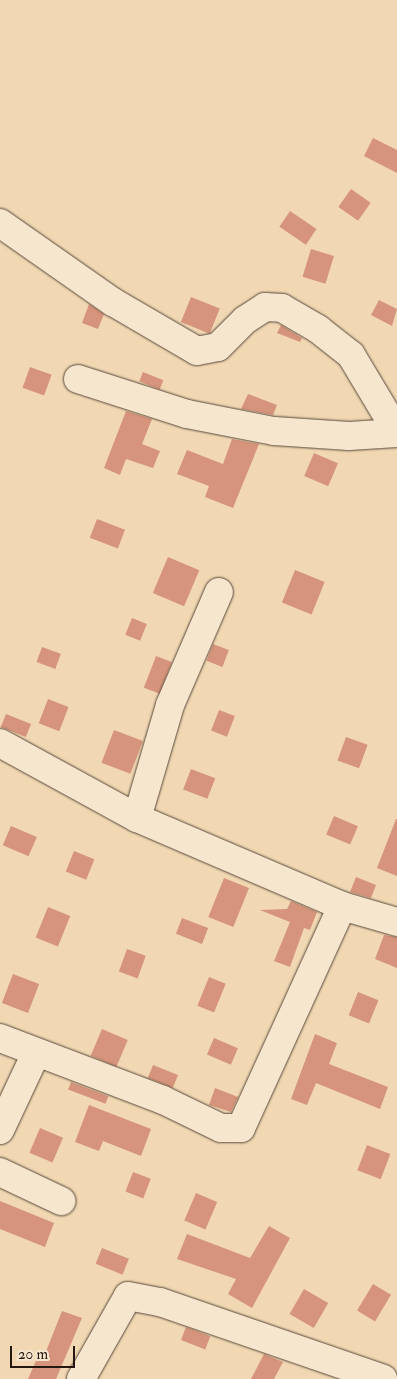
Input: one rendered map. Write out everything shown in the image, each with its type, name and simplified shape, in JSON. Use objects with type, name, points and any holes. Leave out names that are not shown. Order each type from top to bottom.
[{"type":"street","points":[[0,223],[114,302],[197,351],[218,347],[245,320],[265,306],[282,308],[318,329],[351,355],[397,433],[349,436],[274,431],[187,414],[78,379]]},
{"type":"street","points":[[137,818],[170,705],[218,592]]},
{"type":"street","points":[[0,743],[137,818],[342,906],[397,922]]},
{"type":"street","points":[[0,1038],[163,1100],[221,1128],[241,1128],[342,906]]},
{"type":"street","points":[[0,1130],[36,1053]]},
{"type":"street","points":[[0,1172],[61,1200]]},
{"type":"street","points":[[81,1379],[128,1296],[160,1302],[383,1379]]},
{"type":"building","points":[[373,138],[397,150],[397,173],[364,156]]},
{"type":"building","points":[[351,189],[371,203],[358,221],[338,207]]},
{"type":"building","points":[[290,211],[317,229],[306,245],[279,227]]},
{"type":"building","points":[[311,249],[334,256],[325,284],[303,277]]},
{"type":"building","points":[[191,297],[220,309],[210,334],[181,322]]},
{"type":"building","points":[[379,300],[397,309],[392,326],[371,315]]},
{"type":"building","points":[[89,304],[104,314],[98,329],[82,323]]},
{"type":"building","points":[[281,325],[302,338],[300,342],[277,333]]},
{"type":"building","points":[[30,367],[52,375],[44,396],[22,388]]},
{"type":"building","points":[[143,372],[163,380],[160,390],[139,381]]},
{"type":"building","points":[[248,394],[277,405],[273,415],[241,409]]},
{"type":"building","points":[[126,411],[152,419],[142,444],[160,451],[153,468],[126,459],[120,475],[104,468]]},
{"type":"building","points":[[232,439],[259,444],[233,508],[205,497],[209,486],[177,474],[187,450],[223,464]]},
{"type":"building","points":[[314,453],[338,463],[328,486],[304,476]]},
{"type":"building","points":[[97,519],[125,530],[118,548],[90,538]]},
{"type":"building","points":[[168,557],[199,570],[184,606],[153,593]]},
{"type":"building","points":[[295,570],[325,582],[312,614],[282,602]]},
{"type":"building","points":[[132,618],[147,624],[140,641],[125,635]]},
{"type":"building","points":[[213,644],[229,650],[222,667],[207,661]]},
{"type":"building","points":[[42,647],[61,654],[55,669],[37,662]]},
{"type":"building","points":[[156,656],[172,662],[160,694],[144,688]]},
{"type":"building","points":[[48,699],[69,707],[59,731],[39,723]]},
{"type":"building","points":[[219,710],[235,716],[227,737],[211,731]]},
{"type":"building","points":[[6,714],[31,724],[26,737],[1,727]]},
{"type":"building","points":[[114,730],[143,741],[130,774],[101,763]]},
{"type":"building","points":[[346,737],[368,745],[359,768],[337,760]]},
{"type":"building","points":[[191,769],[215,778],[207,799],[183,790]]},
{"type":"building","points":[[334,816],[358,826],[350,845],[326,834]]},
{"type":"building","points":[[397,819],[397,876],[377,868]]},
{"type":"building","points":[[11,826],[37,837],[29,856],[3,845]]},
{"type":"building","points":[[74,851],[94,859],[86,880],[66,871]]},
{"type":"building","points":[[356,877],[376,885],[371,898],[350,892]]},
{"type":"building","points":[[224,878],[249,888],[233,927],[208,917]]},
{"type":"building","points":[[291,901],[317,912],[310,930],[304,928],[290,967],[274,961],[290,922],[260,910],[287,909]]},
{"type":"building","points":[[48,907],[70,916],[58,947],[36,938]]},
{"type":"building","points":[[182,918],[208,928],[202,944],[176,934]]},
{"type":"building","points":[[384,935],[397,937],[397,968],[375,959]]},
{"type":"building","points":[[127,949],[146,956],[138,978],[119,972]]},
{"type":"building","points":[[13,974],[39,984],[28,1013],[2,1003]]},
{"type":"building","points":[[209,977],[226,984],[214,1012],[197,1006]]},
{"type":"building","points":[[358,992],[378,1000],[369,1023],[349,1015]]},
{"type":"building","points":[[102,1029],[128,1040],[116,1067],[91,1056]]},
{"type":"building","points":[[315,1034],[337,1043],[329,1064],[388,1087],[380,1109],[316,1083],[307,1105],[291,1099]]},
{"type":"building","points":[[214,1038],[238,1048],[231,1065],[207,1055]]},
{"type":"building","points":[[153,1065],[178,1075],[173,1088],[148,1078]]},
{"type":"building","points":[[71,1082],[108,1096],[105,1104],[68,1089]]},
{"type":"building","points":[[215,1088],[238,1097],[231,1112],[209,1105]]},
{"type":"building","points":[[89,1105],[151,1129],[141,1156],[103,1141],[99,1151],[75,1142]]},
{"type":"building","points":[[40,1128],[63,1138],[52,1163],[29,1153]]},
{"type":"building","points":[[367,1145],[390,1154],[381,1179],[357,1170]]},
{"type":"building","points":[[133,1172],[151,1179],[143,1198],[125,1192]]},
{"type":"building","points":[[196,1193],[217,1202],[205,1230],[184,1221]]},
{"type":"building","points":[[0,1201],[54,1223],[45,1247],[0,1229]]},
{"type":"building","points":[[269,1226],[290,1238],[252,1308],[228,1294],[236,1279],[177,1259],[187,1234],[250,1258]]},
{"type":"building","points":[[102,1248],[129,1259],[123,1275],[96,1264]]},
{"type":"building","points":[[373,1284],[391,1295],[375,1321],[357,1311]]},
{"type":"building","points":[[304,1289],[328,1303],[314,1328],[290,1314]]},
{"type":"building","points":[[62,1311],[82,1318],[56,1379],[28,1379],[38,1356],[43,1359]]},
{"type":"building","points":[[186,1327],[210,1336],[205,1349],[181,1340]]},
{"type":"building","points":[[264,1354],[283,1362],[274,1379],[251,1379]]}]
